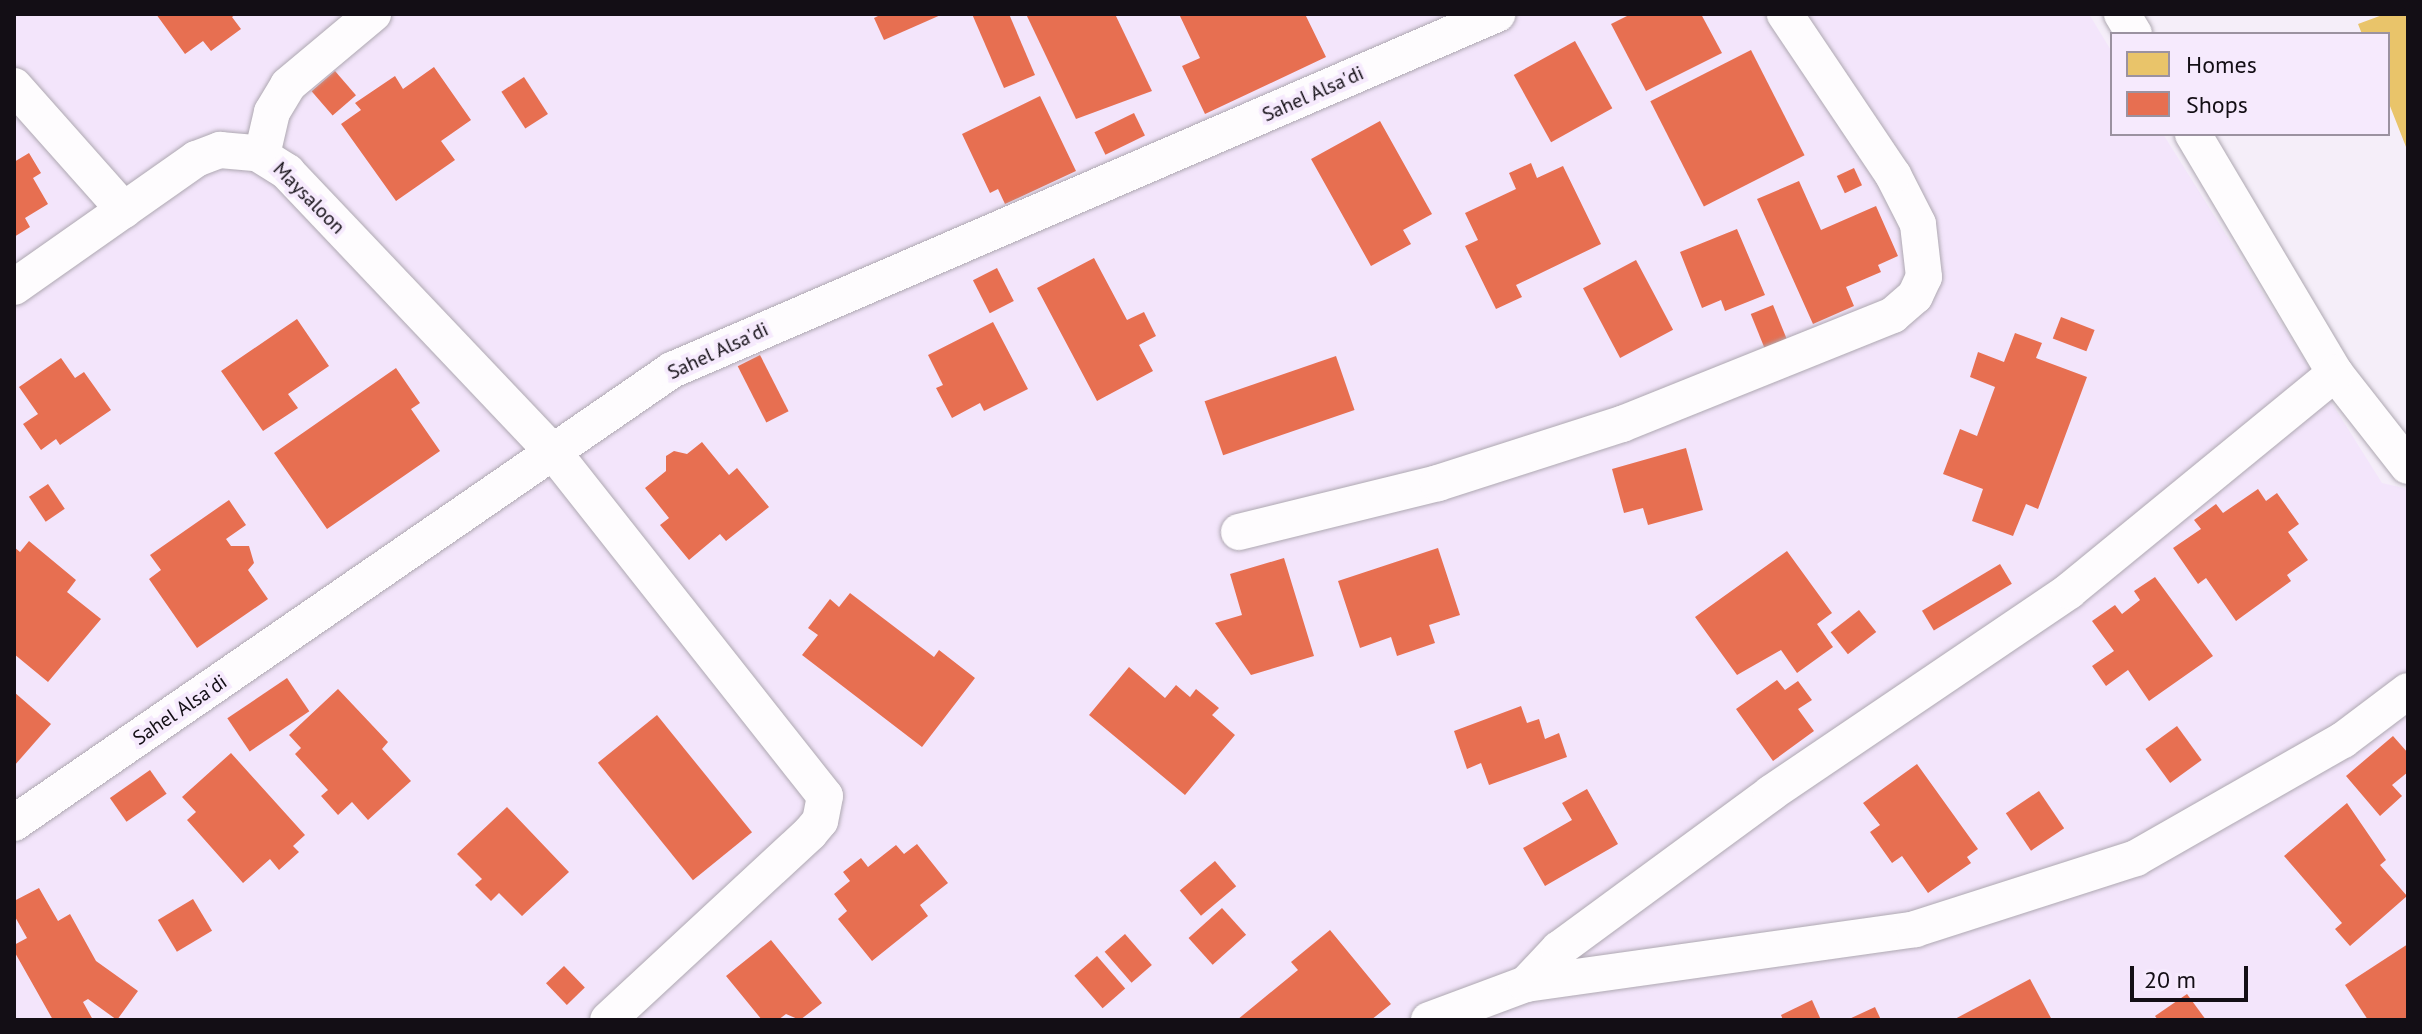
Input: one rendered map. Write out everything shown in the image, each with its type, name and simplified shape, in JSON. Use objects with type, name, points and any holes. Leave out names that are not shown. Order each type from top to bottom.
[{"type":"street","points":[[262,155],[272,112],[288,85],[373,14]]},
{"type":"street","name":"Sahel Alsa'di","points":[[14,823],[672,370],[1497,14]]},
{"type":"street","points":[[1239,532],[1438,483],[1622,424],[1893,315],[1915,296],[1924,277],[1918,224],[1893,175],[1785,14]]},
{"type":"street","points":[[2122,14],[2133,32]]},
{"type":"street","points":[[14,86],[124,210]]},
{"type":"street","points":[[2194,136],[2335,373],[2408,466]]},
{"type":"street","name":"Maysaloon","points":[[14,287],[208,154],[233,149],[262,155],[287,172],[554,453],[825,796],[820,821],[810,833],[608,1020]]},
{"type":"street","points":[[1526,984],[1559,949],[1771,793],[2069,591],[2335,373]]},
{"type":"street","points":[[1429,1020],[1526,984],[1915,929],[2136,858],[2343,740],[2408,691]]},
{"type":"shaded area","points":[[14,14],[2089,14],[2110,49],[2110,136],[2164,136],[2382,483],[2408,489],[2408,1020],[14,1020]]},
{"type":"building: Homes","points":[[2385,14],[2408,14],[2408,152],[2390,106],[2390,32],[2361,32],[2358,24]]},
{"type":"building: Shops","points":[[156,14],[236,14],[232,17],[241,29],[211,51],[203,41],[185,54]]},
{"type":"building: Shops","points":[[882,14],[943,14],[884,40],[874,18]]},
{"type":"building: Shops","points":[[972,14],[1009,14],[1035,75],[1004,88]]},
{"type":"building: Shops","points":[[1026,14],[1115,14],[1152,91],[1076,119]]},
{"type":"building: Shops","points":[[1179,14],[1305,14],[1326,57],[1205,114],[1182,66],[1200,58]]},
{"type":"building: Shops","points":[[1631,14],[1701,14],[1722,53],[1646,91],[1611,24]]},
{"type":"building: Shops","points":[[1575,41],[1612,108],[1551,142],[1514,75]]},
{"type":"building: Shops","points":[[1751,50],[1805,155],[1704,206],[1650,101]]},
{"type":"building: Shops","points":[[434,67],[471,120],[441,141],[455,160],[396,201],[341,124],[361,110],[355,103],[395,76],[403,89]]},
{"type":"building: Shops","points":[[335,71],[356,95],[333,115],[312,91]]},
{"type":"building: Shops","points":[[524,77],[548,114],[525,129],[501,92]]},
{"type":"building: Shops","points":[[1040,96],[1076,171],[1005,204],[998,189],[990,193],[962,134]]},
{"type":"building: Shops","points":[[1134,113],[1145,135],[1105,155],[1094,132]]},
{"type":"building: Shops","points":[[1380,121],[1432,214],[1403,230],[1411,244],[1371,266],[1311,159]]},
{"type":"building: Shops","points":[[29,153],[41,173],[33,178],[48,204],[25,218],[30,227],[14,237],[14,162]]},
{"type":"building: Shops","points":[[1531,163],[1537,178],[1563,166],[1601,244],[1516,285],[1522,297],[1496,309],[1465,246],[1478,240],[1465,213],[1516,189],[1509,173]]},
{"type":"building: Shops","points":[[1854,168],[1862,185],[1845,193],[1837,176]]},
{"type":"building: Shops","points":[[1799,181],[1821,230],[1876,206],[1898,256],[1878,265],[1881,272],[1846,287],[1854,306],[1813,324],[1757,199]]},
{"type":"building: Shops","points":[[1737,229],[1765,295],[1725,311],[1721,300],[1702,308],[1680,252]]},
{"type":"building: Shops","points":[[1094,258],[1127,320],[1144,312],[1156,336],[1139,345],[1153,371],[1097,401],[1037,288]]},
{"type":"building: Shops","points":[[1636,260],[1673,330],[1620,358],[1583,288]]},
{"type":"building: Shops","points":[[997,268],[1014,301],[990,313],[973,280]]},
{"type":"building: Shops","points":[[1773,305],[1788,342],[1766,351],[1751,314]]},
{"type":"building: Shops","points":[[2061,317],[2095,330],[2086,351],[2053,338]]},
{"type":"building: Shops","points":[[297,319],[329,366],[288,394],[298,408],[263,431],[221,371]]},
{"type":"building: Shops","points":[[993,322],[1028,389],[984,411],[980,403],[952,418],[936,388],[943,385],[928,355]]},
{"type":"building: Shops","points":[[2015,333],[2042,343],[2036,358],[2087,377],[2038,509],[2026,504],[2013,536],[1972,521],[1983,489],[1943,474],[1960,429],[1977,436],[1995,387],[1970,377],[1978,352],[2004,362]]},
{"type":"building: Shops","points":[[760,355],[789,411],[766,422],[738,366]]},
{"type":"building: Shops","points":[[1336,356],[1355,410],[1223,455],[1205,401]]},
{"type":"building: Shops","points":[[61,358],[75,378],[84,372],[111,410],[60,445],[56,439],[41,450],[23,424],[38,414],[19,387]]},
{"type":"building: Shops","points":[[396,368],[420,403],[411,409],[440,451],[327,529],[274,453]]},
{"type":"building: Shops","points":[[702,442],[729,475],[737,468],[769,507],[726,541],[720,534],[689,560],[660,525],[669,518],[645,488],[666,471],[666,456],[674,451],[687,454]]},
{"type":"building: Shops","points":[[1686,448],[1703,510],[1648,525],[1643,508],[1624,513],[1612,469]]},
{"type":"building: Shops","points":[[48,484],[65,509],[46,522],[29,497]]},
{"type":"building: Shops","points":[[2258,489],[2266,501],[2277,493],[2299,524],[2288,532],[2308,560],[2287,575],[2291,581],[2236,621],[2206,578],[2198,584],[2173,548],[2201,529],[2194,520],[2216,504],[2223,513]]},
{"type":"building: Shops","points":[[229,500],[246,525],[226,539],[231,546],[249,546],[254,563],[248,570],[268,599],[197,648],[149,579],[161,570],[150,555]]},
{"type":"building: Shops","points":[[29,541],[76,580],[67,592],[101,619],[48,682],[14,654],[14,547],[20,552]]},
{"type":"building: Shops","points":[[1438,548],[1460,615],[1429,625],[1435,643],[1397,656],[1391,637],[1360,648],[1338,581]]},
{"type":"building: Shops","points":[[1787,551],[1832,613],[1817,624],[1833,647],[1797,673],[1781,650],[1737,675],[1695,617]]},
{"type":"building: Shops","points":[[1284,558],[1314,656],[1251,675],[1215,623],[1242,615],[1230,574]]},
{"type":"building: Shops","points":[[2000,564],[2012,584],[1934,631],[1922,611]]},
{"type":"building: Shops","points":[[2155,577],[2213,656],[2149,701],[2128,670],[2106,686],[2092,666],[2114,651],[2092,621],[2115,605],[2122,614],[2140,600],[2134,591]]},
{"type":"building: Shops","points":[[850,593],[934,657],[939,650],[975,678],[922,747],[802,655],[818,635],[808,628],[830,599],[839,607]]},
{"type":"building: Shops","points":[[1859,610],[1876,632],[1848,654],[1831,632]]},
{"type":"building: Shops","points":[[1129,667],[1165,698],[1176,685],[1190,697],[1196,689],[1219,708],[1212,715],[1235,735],[1185,795],[1089,715]]},
{"type":"building: Shops","points":[[287,678],[309,711],[250,751],[227,718]]},
{"type":"building: Shops","points":[[1777,680],[1785,690],[1798,681],[1812,700],[1798,709],[1814,731],[1773,761],[1736,709]]},
{"type":"building: Shops","points":[[338,689],[388,742],[382,749],[411,781],[368,820],[352,802],[338,815],[321,796],[328,790],[295,754],[301,748],[289,735]]},
{"type":"building: Shops","points":[[14,692],[51,724],[14,766]]},
{"type":"building: Shops","points":[[1521,706],[1527,723],[1539,719],[1545,739],[1559,733],[1567,757],[1489,785],[1481,763],[1467,769],[1454,731]]},
{"type":"building: Shops","points":[[657,715],[752,832],[693,880],[598,763]]},
{"type":"building: Shops","points":[[2177,726],[2202,760],[2170,783],[2145,749]]},
{"type":"building: Shops","points":[[2393,736],[2408,753],[2408,772],[2392,785],[2402,796],[2380,816],[2346,776]]},
{"type":"building: Shops","points":[[231,753],[305,835],[293,846],[299,852],[279,870],[270,859],[243,883],[187,820],[196,812],[182,797]]},
{"type":"building: Shops","points":[[1917,764],[1978,849],[1967,857],[1971,863],[1928,893],[1902,856],[1892,863],[1870,832],[1880,825],[1863,803]]},
{"type":"building: Shops","points":[[150,770],[167,794],[126,822],[110,798]]},
{"type":"building: Shops","points":[[1587,789],[1618,844],[1545,886],[1523,848],[1572,820],[1562,803]]},
{"type":"building: Shops","points":[[2039,791],[2064,828],[2031,851],[2006,813]]},
{"type":"building: Shops","points":[[2347,803],[2386,860],[2380,865],[2407,896],[2350,946],[2335,929],[2342,923],[2284,856]]},
{"type":"building: Shops","points":[[507,807],[569,872],[522,916],[499,893],[491,901],[475,885],[482,879],[457,854]]},
{"type":"building: Shops","points":[[917,844],[948,883],[920,905],[928,916],[872,961],[838,919],[847,911],[834,894],[850,881],[843,872],[861,858],[868,867],[896,845],[904,854]]},
{"type":"building: Shops","points":[[1215,861],[1236,886],[1201,916],[1180,891]]},
{"type":"building: Shops","points":[[39,888],[58,921],[70,914],[96,961],[138,991],[117,1020],[88,999],[83,1002],[93,1020],[53,1020],[14,951],[14,945],[27,938],[14,915],[14,901]]},
{"type":"building: Shops","points":[[193,899],[212,931],[177,952],[158,920]]},
{"type":"building: Shops","points":[[1222,908],[1246,935],[1213,965],[1189,938]]},
{"type":"building: Shops","points":[[1330,930],[1391,1004],[1371,1020],[1237,1020],[1298,970],[1291,962]]},
{"type":"building: Shops","points":[[1125,934],[1152,965],[1132,983],[1105,952]]},
{"type":"building: Shops","points":[[771,940],[822,1003],[800,1020],[786,1014],[778,1020],[762,1020],[726,976]]},
{"type":"building: Shops","points":[[2408,944],[2408,1020],[2368,1020],[2345,985]]},
{"type":"building: Shops","points":[[1097,956],[1125,988],[1103,1008],[1074,976]]},
{"type":"building: Shops","points":[[564,966],[585,988],[567,1005],[546,983]]},
{"type":"building: Shops","points":[[2030,979],[2052,1020],[1953,1020]]},
{"type":"building: Shops","points":[[2187,994],[2206,1020],[2158,1020],[2155,1016]]},
{"type":"building: Shops","points":[[1812,1000],[1821,1020],[1783,1020],[1781,1015]]},
{"type":"building: Shops","points":[[1875,1007],[1881,1020],[1847,1020]]}]
